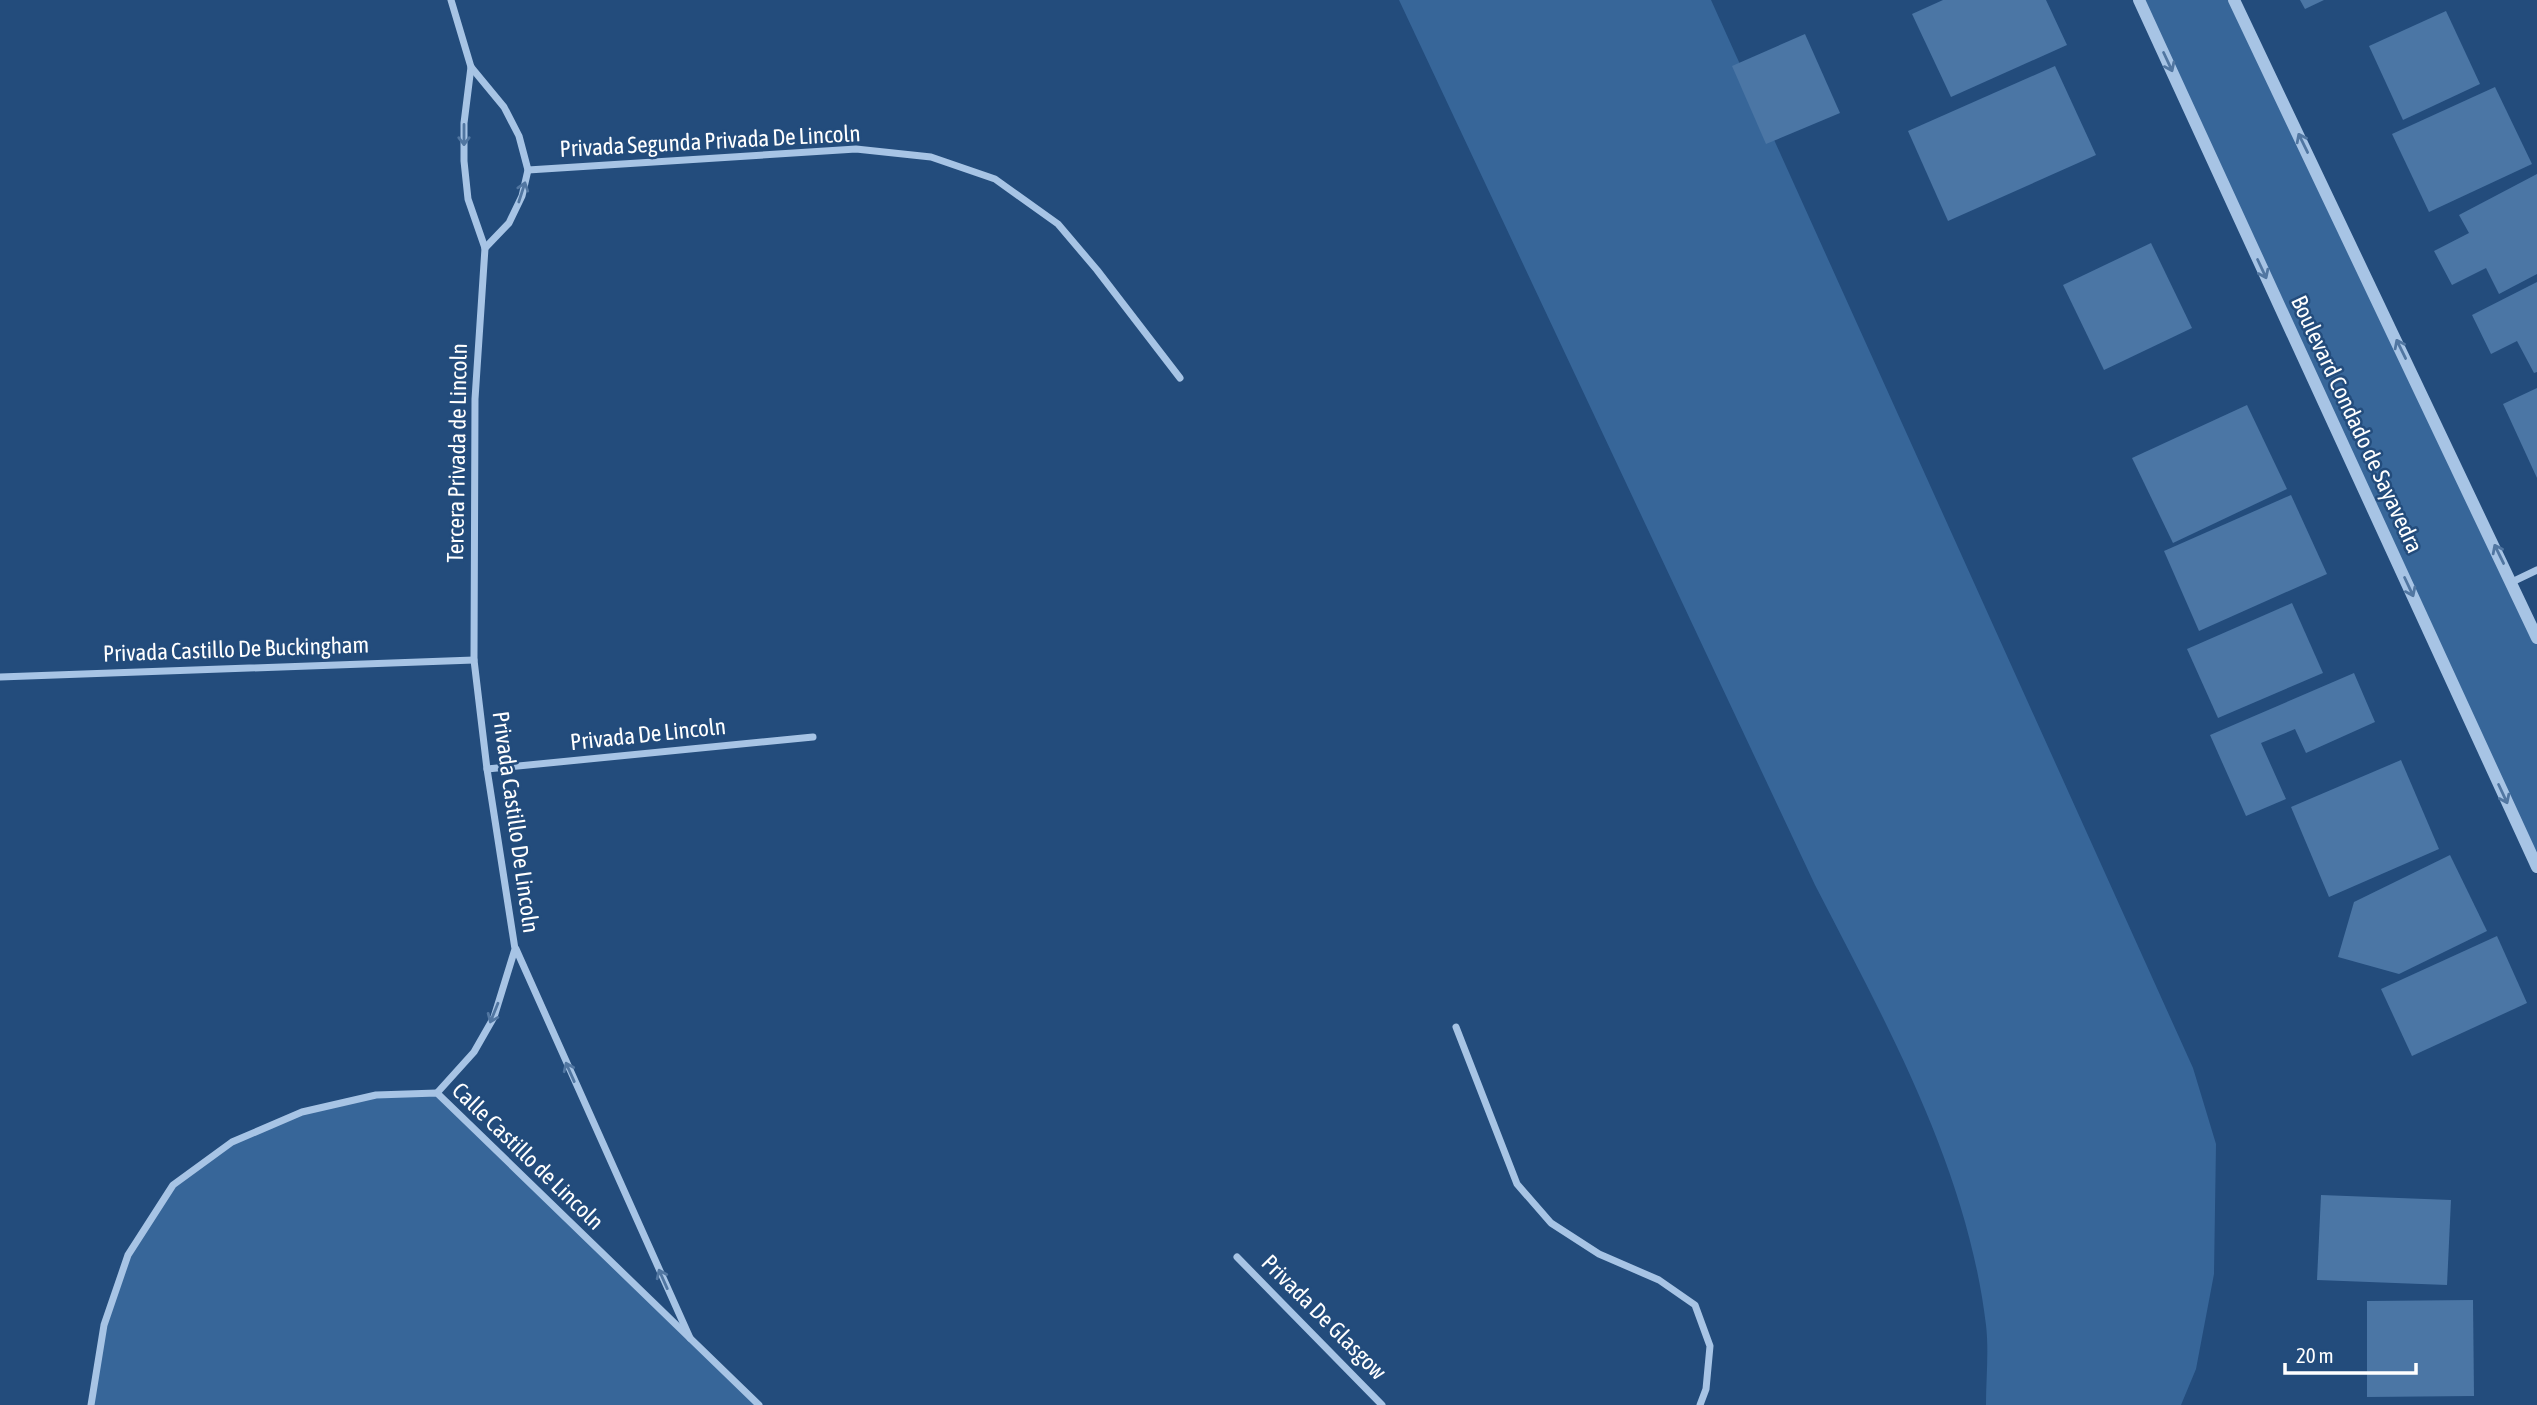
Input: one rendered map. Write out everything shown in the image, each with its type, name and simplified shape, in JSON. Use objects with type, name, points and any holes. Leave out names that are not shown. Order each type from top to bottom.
[{"type":"street","name":"Tercera Privada de Lincoln","points":[[451,0],[471,67],[504,107],[519,136],[528,170]]},
{"type":"street","name":"Boulevard Condado de Sayavedra","points":[[2139,0],[2537,867]]},
{"type":"street","points":[[2234,0],[2537,639]]},
{"type":"street","name":"Tercera Privada de Lincoln","points":[[471,67],[464,123],[464,161],[468,199],[485,248],[475,400],[474,660]]},
{"type":"street","name":"Privada Segunda Privada De Lincoln","points":[[528,170],[856,149],[931,157],[995,179],[1058,224],[1180,378]]},
{"type":"street","points":[[485,248],[509,223],[522,196],[528,170]]},
{"type":"street","points":[[2512,582],[2537,569]]},
{"type":"street","name":"Privada Castillo De Buckingham","points":[[0,677],[474,660]]},
{"type":"street","name":"Privada Castillo De Lincoln","points":[[436,1093],[474,1052],[494,1017],[515,949],[487,769],[474,660]]},
{"type":"street","name":"Privada De Lincoln","points":[[487,769],[813,737]]},
{"type":"street","points":[[515,949],[691,1342]]},
{"type":"street","points":[[1456,1027],[1517,1184],[1551,1223],[1599,1254],[1659,1280],[1695,1305],[1710,1346],[1706,1389],[1700,1405]]},
{"type":"street","name":"Calle Castillo de Lincoln","points":[[91,1405],[104,1325],[128,1255],[173,1185],[232,1142],[302,1112],[376,1095],[436,1093],[759,1405]]},
{"type":"street","name":"Privada De Glasgow","points":[[1237,1257],[1382,1405]]},
{"type":"shaded area","points":[[1399,0],[1711,0],[2193,1068],[2216,1144],[2214,1274],[2196,1369],[2181,1405],[1986,1405],[1987,1335],[1976,1266],[1943,1153],[1896,1044],[1815,885]]},
{"type":"shaded area","points":[[2139,0],[2234,0],[2537,638],[2537,867]]},
{"type":"shaded area","points":[[437,1093],[759,1405],[91,1405],[104,1325],[128,1255],[173,1185],[232,1142],[302,1112],[376,1095]]},
{"type":"building","points":[[1943,0],[2046,0],[2067,45],[1951,97],[1912,14]]},
{"type":"building","points":[[2300,0],[2324,0],[2305,9]]},
{"type":"building","points":[[2446,11],[2480,84],[2403,120],[2369,46]]},
{"type":"building","points":[[1805,34],[1840,113],[1766,144],[1732,66]]},
{"type":"building","points":[[2055,66],[2096,155],[1948,221],[1908,131]]},
{"type":"building","points":[[2495,87],[2532,164],[2429,212],[2392,134]]},
{"type":"building","points":[[2537,174],[2537,274],[2499,294],[2486,268],[2452,285],[2434,251],[2469,233],[2459,215]]},
{"type":"building","points":[[2151,243],[2192,328],[2104,370],[2063,285]]},
{"type":"building","points":[[2537,282],[2537,372],[2534,373],[2517,341],[2491,354],[2472,315]]},
{"type":"building","points":[[2537,388],[2537,478],[2503,404]]},
{"type":"building","points":[[2247,405],[2287,489],[2173,543],[2132,458]]},
{"type":"building","points":[[2291,495],[2327,574],[2199,631],[2164,551]]},
{"type":"building","points":[[2292,603],[2323,673],[2218,718],[2187,649]]},
{"type":"building","points":[[2354,673],[2375,722],[2306,753],[2295,729],[2261,743],[2286,799],[2246,816],[2210,735]]},
{"type":"building","points":[[2401,760],[2439,849],[2329,897],[2291,807]]},
{"type":"building","points":[[2450,855],[2487,931],[2399,974],[2338,957],[2354,902]]},
{"type":"building","points":[[2497,936],[2527,1003],[2412,1056],[2381,989]]},
{"type":"building","points":[[2321,1195],[2451,1200],[2447,1285],[2317,1280]]},
{"type":"building","points":[[2473,1300],[2474,1396],[2367,1397],[2367,1301]]}]
